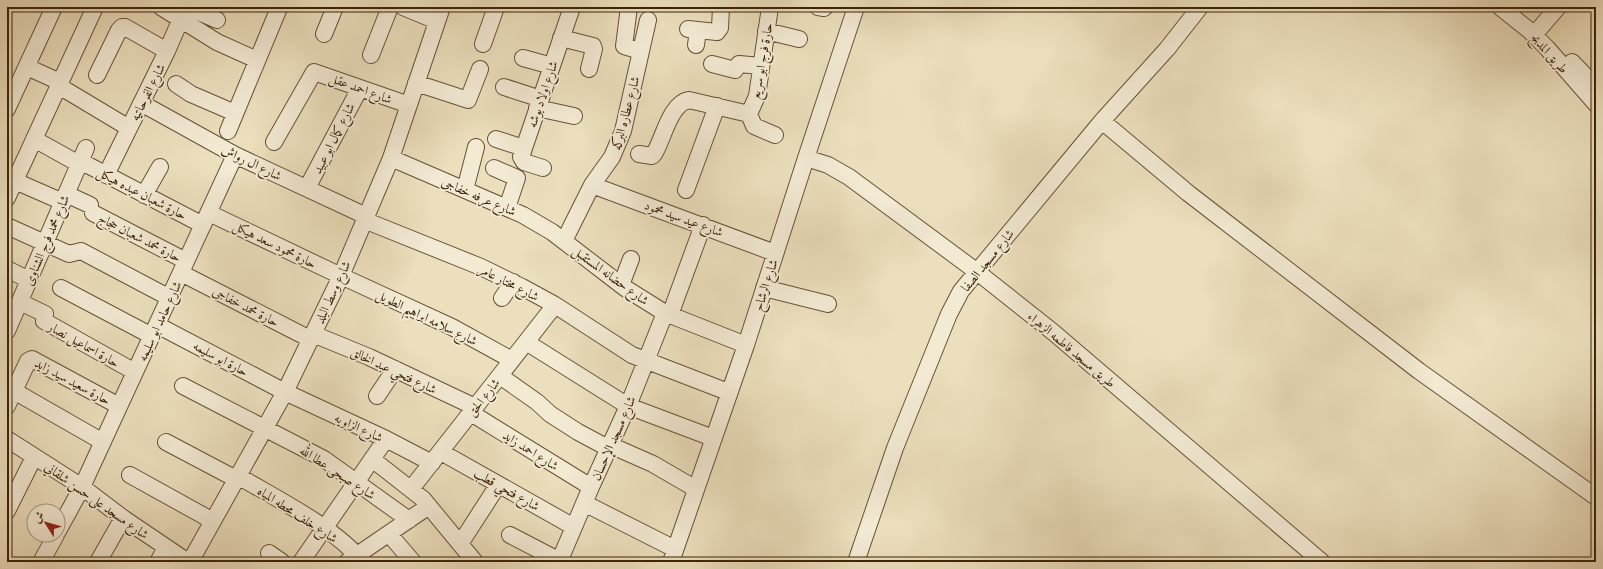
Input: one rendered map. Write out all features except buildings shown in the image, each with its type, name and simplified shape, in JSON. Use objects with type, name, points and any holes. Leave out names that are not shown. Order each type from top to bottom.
[{"type":"street","points":[[7,109],[13,79],[27,67],[54,7]]},
{"type":"street","points":[[7,198],[95,7]]},
{"type":"street","points":[[161,7],[185,11],[217,20]]},
{"type":"street","points":[[324,34],[335,7]]},
{"type":"street","points":[[371,55],[390,7]]},
{"type":"street","points":[[483,44],[496,7]]},
{"type":"street","name":"شارع اولاد بوشه","points":[[524,148],[572,7]]},
{"type":"street","points":[[629,7],[624,46],[641,50]]},
{"type":"street","points":[[694,35],[719,31],[721,7]]},
{"type":"street","name":"حارة فرج ابو سريع","points":[[749,114],[757,96],[770,7]]},
{"type":"street","name":"شارع الرشاح","points":[[673,556],[728,392],[746,345],[856,7]]},
{"type":"street","name":"شارع مسجد الصفا","points":[[856,562],[895,448],[949,314],[973,269],[1053,165],[1165,35],[1186,7]]},
{"type":"street","name":"شارع مسجد الصفا","points":[[973,269],[1167,49],[1200,7]]},
{"type":"street","name":"طريق المدبح","points":[[1500,7],[1530,31],[1547,48],[1596,104]]},
{"type":"street","name":"طريق المدبح","points":[[1517,7],[1540,28],[1596,87]]},
{"type":"street","points":[[1540,28],[1558,7]]},
{"type":"street","points":[[228,131],[279,8]]},
{"type":"street","points":[[410,8],[440,14]]},
{"type":"street","points":[[185,11],[217,42],[257,60]]},
{"type":"street","name":"شارع الفرحاتيه","points":[[106,175],[168,52],[185,11]]},
{"type":"street","name":"شارع وسط البلد","points":[[189,562],[285,392],[340,276],[391,158],[440,14]]},
{"type":"street","name":"شارع عطاره البركه","points":[[564,241],[592,185],[612,157],[620,138],[648,20]]},
{"type":"street","points":[[97,75],[119,30],[125,27],[168,52]]},
{"type":"street","points":[[766,31],[799,39]]},
{"type":"street","points":[[561,38],[593,46],[594,49],[589,69]]},
{"type":"street","points":[[523,58],[552,66]]},
{"type":"street","points":[[712,64],[735,70],[739,64],[761,66]]},
{"type":"street","points":[[27,67],[60,84],[129,128]]},
{"type":"street","points":[[416,83],[468,100],[480,69]]},
{"type":"street","name":"شارع احمد عقل","points":[[274,142],[312,73],[316,72],[409,105]]},
{"type":"street","points":[[176,84],[191,94],[235,113]]},
{"type":"street","points":[[504,87],[539,104],[574,116]]},
{"type":"street","name":"شارع كمال ابو عبيد","points":[[307,188],[360,88]]},
{"type":"street","points":[[639,154],[652,156],[654,154],[674,112],[681,103],[689,100],[749,114],[754,126],[775,135]]},
{"type":"street","name":"شارع ال رواش","points":[[142,103],[235,154],[307,188],[365,218]]},
{"type":"street","points":[[686,190],[717,106]]},
{"type":"street","points":[[1102,122],[1188,194],[1419,371],[1596,497]]},
{"type":"street","points":[[496,138],[524,148],[521,157],[522,161],[543,168]]},
{"type":"street","name":"حارة شعبان عبده هيكل","points":[[34,139],[82,158],[106,175],[144,195],[206,219]]},
{"type":"street","points":[[465,190],[476,147]]},
{"type":"street","name":"شارع حامد ابو سليمه","points":[[66,516],[82,487],[120,406],[235,154]]},
{"type":"street","name":"شارع محمد فرج الشناوى","points":[[7,331],[82,158]]},
{"type":"street","name":"شارع عرفه خفاجى","points":[[391,158],[523,215],[564,241]]},
{"type":"street","name":"طريق مسجد فاطمه الزهراء","points":[[806,158],[828,165],[849,177],[973,269],[1053,332],[1322,562]]},
{"type":"street","points":[[144,195],[160,167]]},
{"type":"street","points":[[494,168],[517,178],[507,208]]},
{"type":"street","name":"حارة محمد شعبان حجاج","points":[[15,181],[92,209],[184,267]]},
{"type":"street","name":"شارع عيد سيد محمود","points":[[592,185],[776,253]]},
{"type":"street","name":"شارع مختار عامر","points":[[365,218],[482,267],[513,282],[555,305],[629,353],[646,361],[728,392]]},
{"type":"street","name":"حارة محمود سعد هيكل","points":[[206,219],[340,276]]},
{"type":"street","name":"شارع مسجد الإحسان","points":[[560,561],[591,487],[628,406],[646,361],[668,314],[703,225]]},
{"type":"street","points":[[7,226],[70,255],[81,251],[170,298]]},
{"type":"street","name":"شارع حضانه المستقبل","points":[[564,241],[621,285],[668,314],[746,345]]},
{"type":"street","points":[[621,285],[631,259]]},
{"type":"street","name":"حارة محمد خفاجى","points":[[184,267],[312,336]]},
{"type":"street","points":[[7,269],[29,280]]},
{"type":"street","name":"شارع سلامه ابراهيم الطويل","points":[[340,276],[452,326],[512,360]]},
{"type":"street","points":[[502,298],[513,282]]},
{"type":"street","name":"حارة ابو سليمه","points":[[61,288],[285,392]]},
{"type":"street","points":[[764,288],[828,304]]},
{"type":"street","name":"حارة اسماعيل نصار","points":[[20,302],[46,314],[44,322],[135,372]]},
{"type":"street","name":"شارع الحق","points":[[411,489],[555,305]]},
{"type":"street","name":"شارع فتحي عبد الخالق","points":[[312,336],[369,357],[473,410]]},
{"type":"street","points":[[526,342],[628,406],[713,438]]},
{"type":"street","name":"حارة سعيد سيد زايد","points":[[7,406],[28,361],[32,359],[120,406]]},
{"type":"street","points":[[377,396],[395,369]]},
{"type":"street","points":[[500,376],[537,402],[550,414],[578,432],[609,447],[653,464],[696,488]]},
{"type":"street","name":"شارع صبحى عطا الله","points":[[183,386],[314,454],[409,520]]},
{"type":"street","points":[[14,391],[103,442]]},
{"type":"street","name":"شارع الزاويه","points":[[285,392],[386,439],[436,458]]},
{"type":"street","name":"شارع احمد زايد","points":[[473,410],[591,487]]},
{"type":"street","name":"شارع مسجد على حسن شلقاني","points":[[7,439],[82,487],[123,518],[189,562]]},
{"type":"street","points":[[301,562],[386,439]]},
{"type":"street","name":"شارع خلف محطه المياه","points":[[166,442],[237,478],[324,528],[356,560]]},
{"type":"street","points":[[7,511],[34,457]]},
{"type":"street","name":"شارع فتحي قطب","points":[[436,458],[498,484],[574,527]]},
{"type":"street","points":[[372,459],[411,489],[429,506],[475,562]]},
{"type":"street","points":[[130,476],[213,521]]},
{"type":"street","points":[[460,544],[498,484]]},
{"type":"street","points":[[584,503],[673,556]]},
{"type":"street","points":[[356,560],[388,534],[429,506]]},
{"type":"street","points":[[98,562],[123,518]]},
{"type":"street","points":[[388,534],[413,562]]},
{"type":"street","points":[[510,535],[560,561]]},
{"type":"street","points":[[41,562],[52,543]]},
{"type":"street","points":[[158,562],[166,548]]}]
